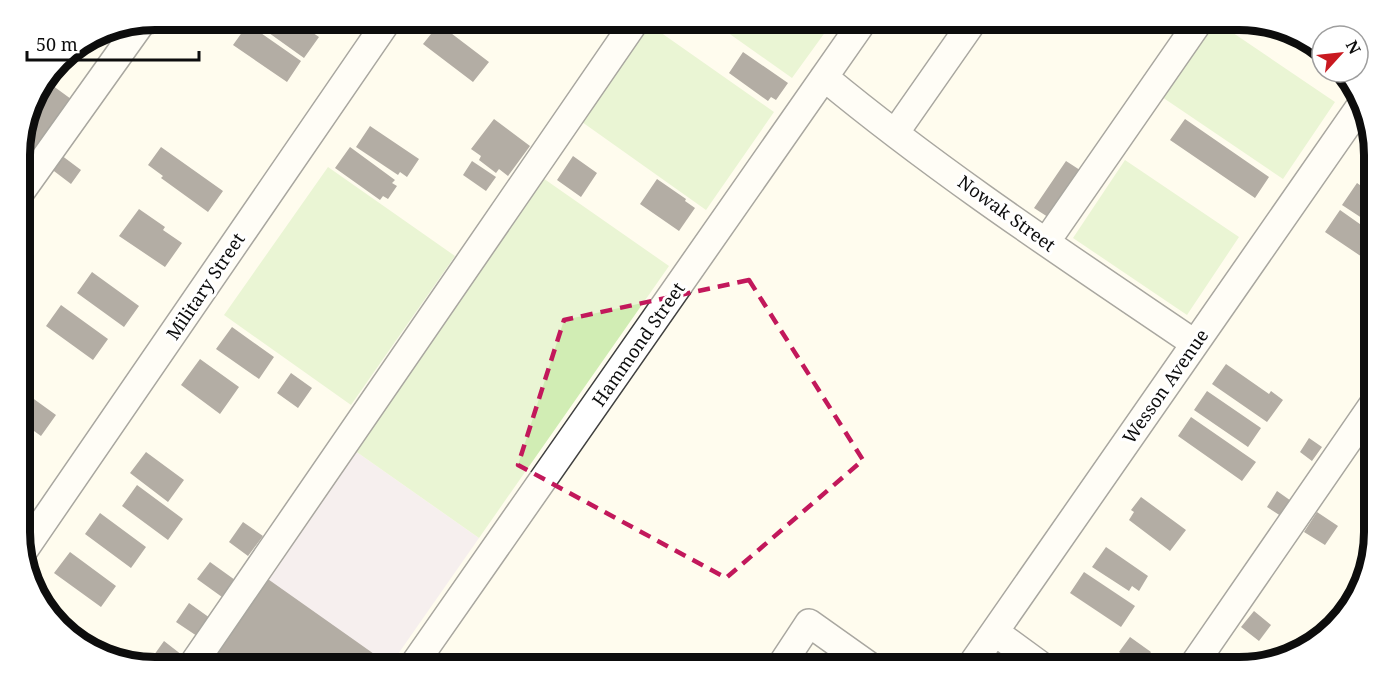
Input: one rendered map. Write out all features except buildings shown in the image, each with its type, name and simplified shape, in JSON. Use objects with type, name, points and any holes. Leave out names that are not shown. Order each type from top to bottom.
[{"type":"street","name":"Military Street","points":[[31,541],[381,30]]},
{"type":"street","points":[[199,657],[629,30]]},
{"type":"street","name":"Hammond Street","points":[[420,657],[857,30]]},
{"type":"street","points":[[895,133],[967,30]]},
{"type":"street","points":[[1046,242],[1193,30]]},
{"type":"street","points":[[30,179],[135,32]]},
{"type":"street","name":"Nowak Street","points":[[824,77],[895,133],[1046,242],[1194,343]]},
{"type":"street","name":"Wesson Avenue","points":[[977,657],[1356,112]]},
{"type":"street","points":[[1199,657],[1364,418]]},
{"type":"street","points":[[787,657],[809,623],[857,657]]},
{"type":"street","points":[[995,632],[1029,657]]},
{"type":"highlighted area","points":[[749,280],[863,460],[726,578],[518,465],[564,320]]},
{"type":"shaded area","points":[[351,448],[479,538],[396,657],[205,657]]},
{"type":"green space","points":[[646,30],[657,30],[774,112],[706,210],[582,122]]},
{"type":"green space","points":[[724,30],[827,30],[792,78]]},
{"type":"green space","points":[[1164,30],[1177,30],[1173,36]]},
{"type":"green space","points":[[1207,30],[1229,30],[1335,102],[1283,179],[1162,97]]},
{"type":"green space","points":[[1125,160],[1239,237],[1187,315],[1073,238]]},
{"type":"green space","points":[[328,167],[455,256],[351,405],[224,315]]},
{"type":"green space","points":[[540,176],[669,266],[479,538],[351,448]]}]
